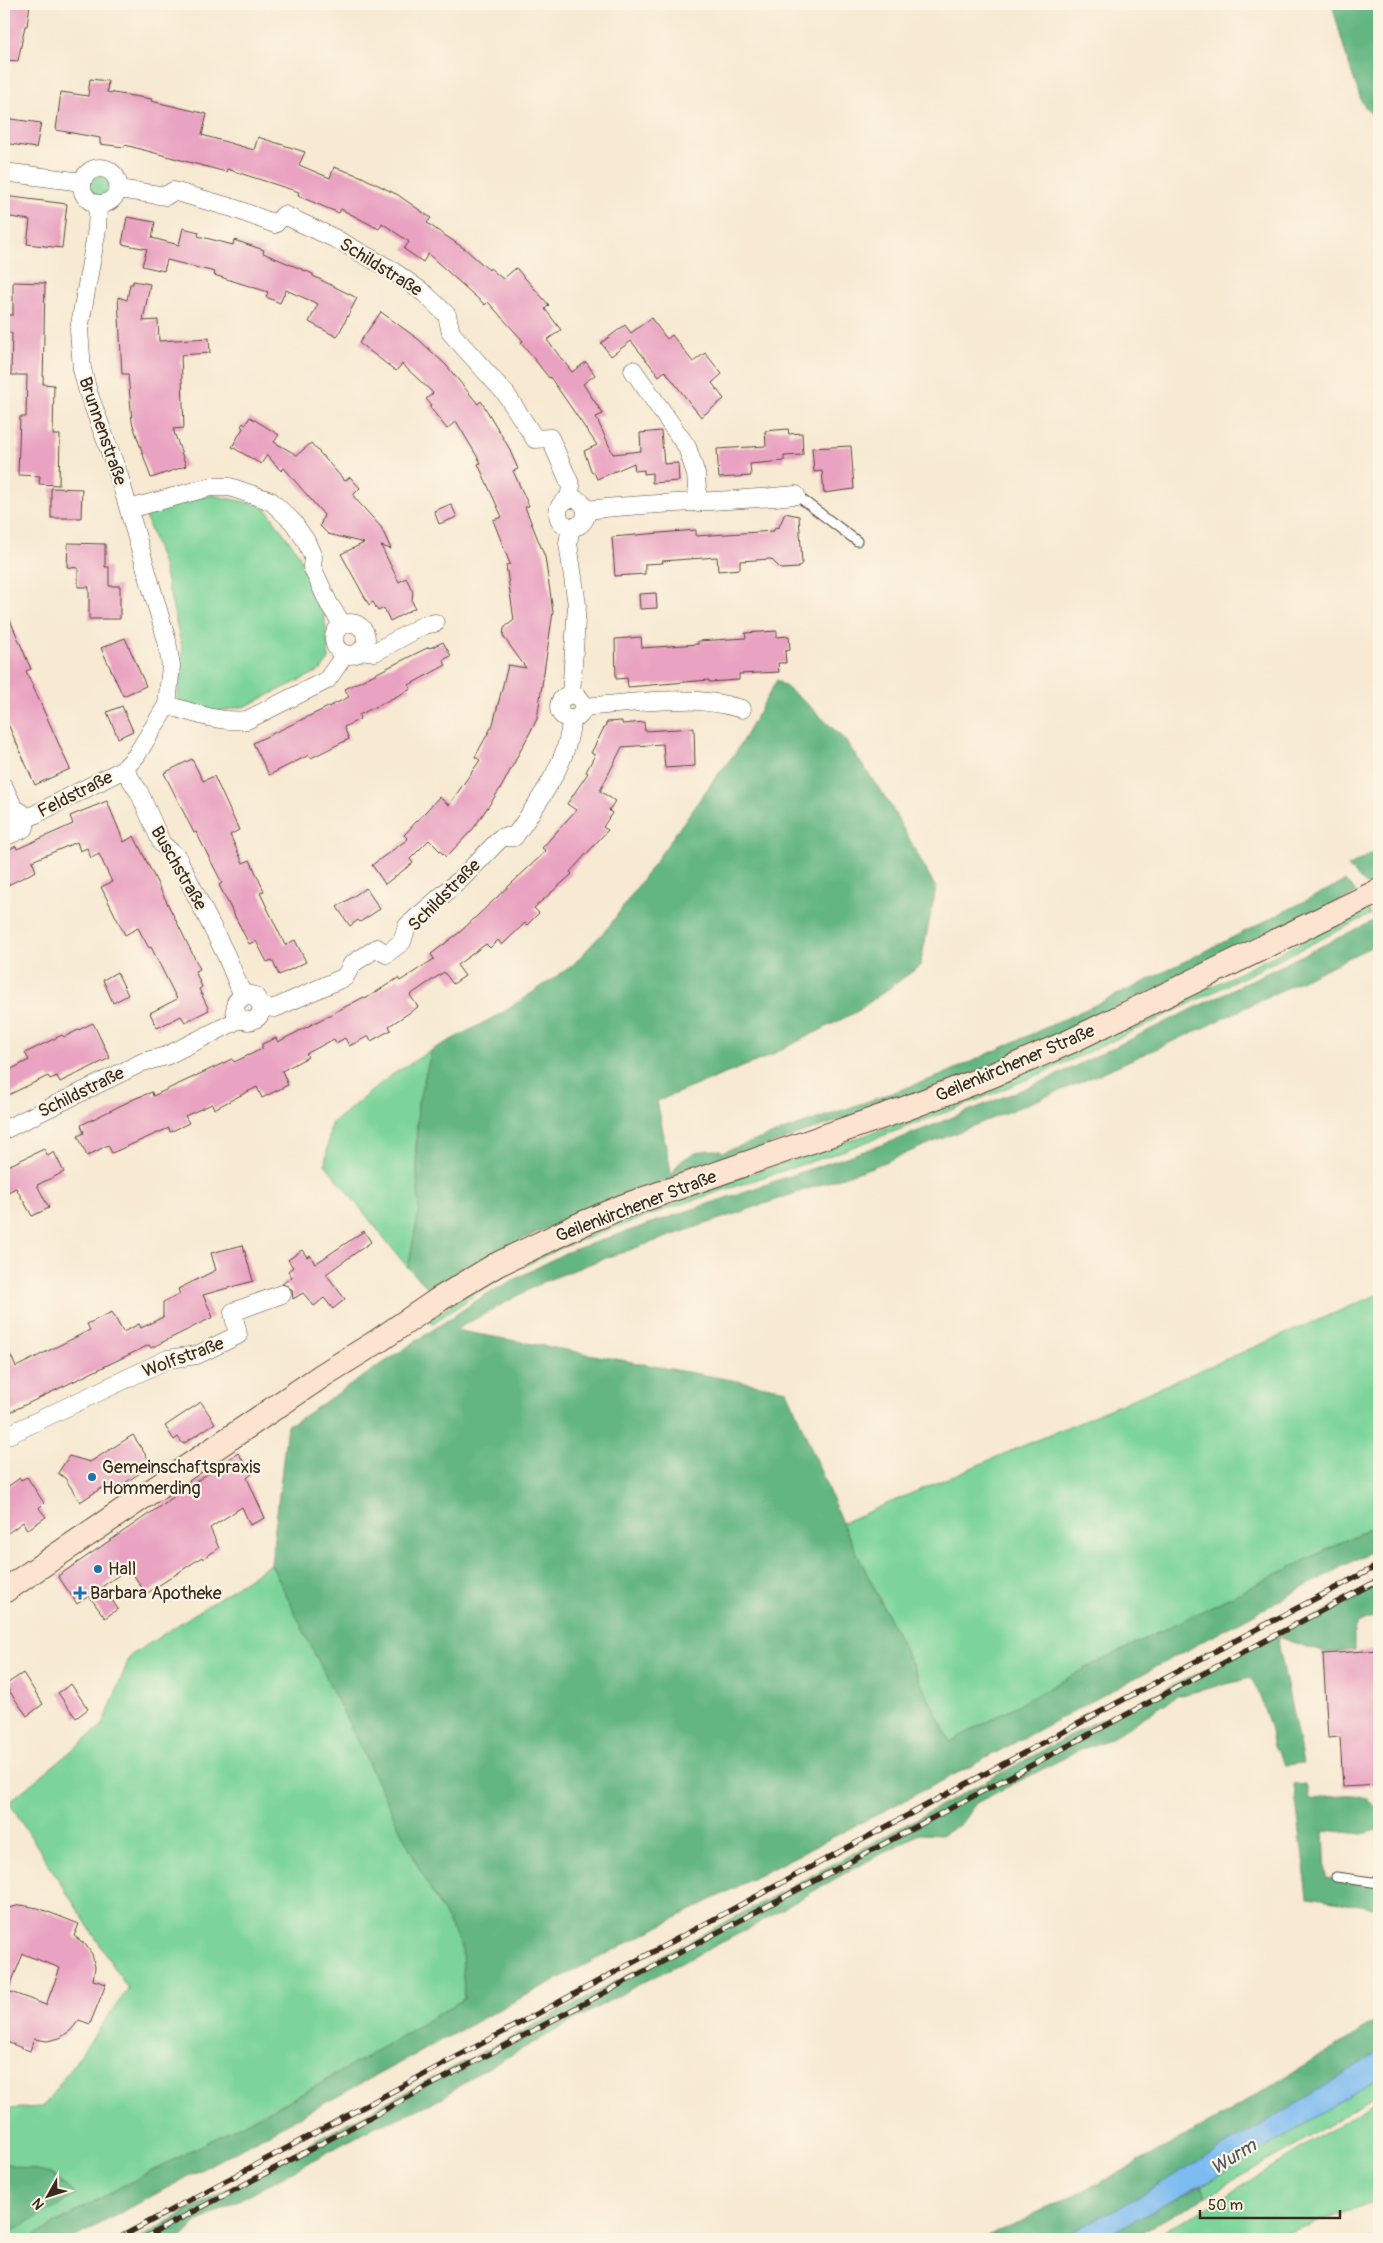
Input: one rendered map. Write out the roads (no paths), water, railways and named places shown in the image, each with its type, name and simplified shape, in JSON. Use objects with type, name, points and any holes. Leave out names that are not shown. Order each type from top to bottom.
[{"type":"main road","name":"Geilenkirchener Straße","points":[[4,1591],[323,1375],[378,1342],[438,1300],[504,1261],[624,1206],[904,1109],[993,1075],[1070,1041],[1379,891]]},
{"type":"street","points":[[104,167],[116,176],[118,189],[111,201],[98,204],[91,202],[85,197],[82,190],[82,182],[90,170],[104,167]]},
{"type":"street","points":[[4,172],[82,182]]},
{"type":"street","name":"Schildstraße","points":[[118,189],[166,196],[172,190],[232,208],[276,224],[284,215],[346,244],[390,269],[420,290],[447,315],[451,333],[506,394],[535,439],[550,438],[571,486],[569,499]]},
{"type":"street","name":"Brunnenstraße","points":[[98,204],[97,230],[79,330],[82,369],[88,392],[129,509],[167,641],[171,666],[167,704],[150,736],[124,769]]},
{"type":"street","points":[[633,370],[686,447],[696,474],[698,503]]},
{"type":"street","name":"Brunnenstraße","points":[[129,509],[210,487],[230,487],[271,501],[293,522],[306,541],[313,557],[312,567],[329,604],[343,625]]},
{"type":"street","points":[[586,510],[640,504],[698,503],[796,496]]},
{"type":"street","points":[[569,499],[580,501],[586,510],[586,517],[582,523],[571,528],[559,520],[559,507],[569,499]]},
{"type":"street","name":"Schildstraße","points":[[4,1130],[143,1062],[166,1056],[240,1019],[245,1021],[255,1020],[259,1017],[262,1007],[275,1008],[345,977],[352,964],[377,948],[386,954],[402,942],[407,926],[461,879],[502,837],[514,837],[547,790],[571,733],[575,707],[577,605],[568,543],[571,528]]},
{"type":"street","points":[[361,650],[365,644],[364,632],[355,624],[343,625],[338,628],[334,640],[336,645],[343,653],[352,654],[361,650],[375,652],[417,628],[435,623]]},
{"type":"street","points":[[167,704],[217,720],[234,722],[248,720],[327,680],[339,663],[343,653]]},
{"type":"street","points":[[575,707],[691,700],[720,703],[742,709]]},
{"type":"street","name":"Feldstraße","points":[[4,787],[14,826],[124,769]]},
{"type":"street","name":"Buschstraße","points":[[124,769],[139,792],[162,844],[177,857],[226,955],[243,996]]},
{"type":"street","points":[[240,1019],[235,1007],[239,998],[247,994],[255,996],[262,1007]]},
{"type":"street","name":"Wolfstraße","points":[[4,1437],[168,1359],[197,1355],[238,1336],[233,1312],[282,1294]]},
{"type":"lane","points":[[796,496],[857,541]]},
{"type":"lane","points":[[1336,1877],[1379,1883]]},
{"type":"water","name":"Wurm","points":[[1379,2051],[1379,2078],[1238,2165],[1098,2239],[1058,2239],[1151,2190],[1311,2095]]},
{"type":"railway","points":[[117,2239],[1132,1695],[1379,1565]]},
{"type":"railway","points":[[142,2239],[1379,1580]]},
{"type":"place","name":"Gemeinschaftspraxis Hommerding","points":[[92,1477]]},
{"type":"place","name":"Hall","points":[[98,1569]]},
{"type":"place","name":"Barbara Apotheke","points":[[80,1593]]}]
